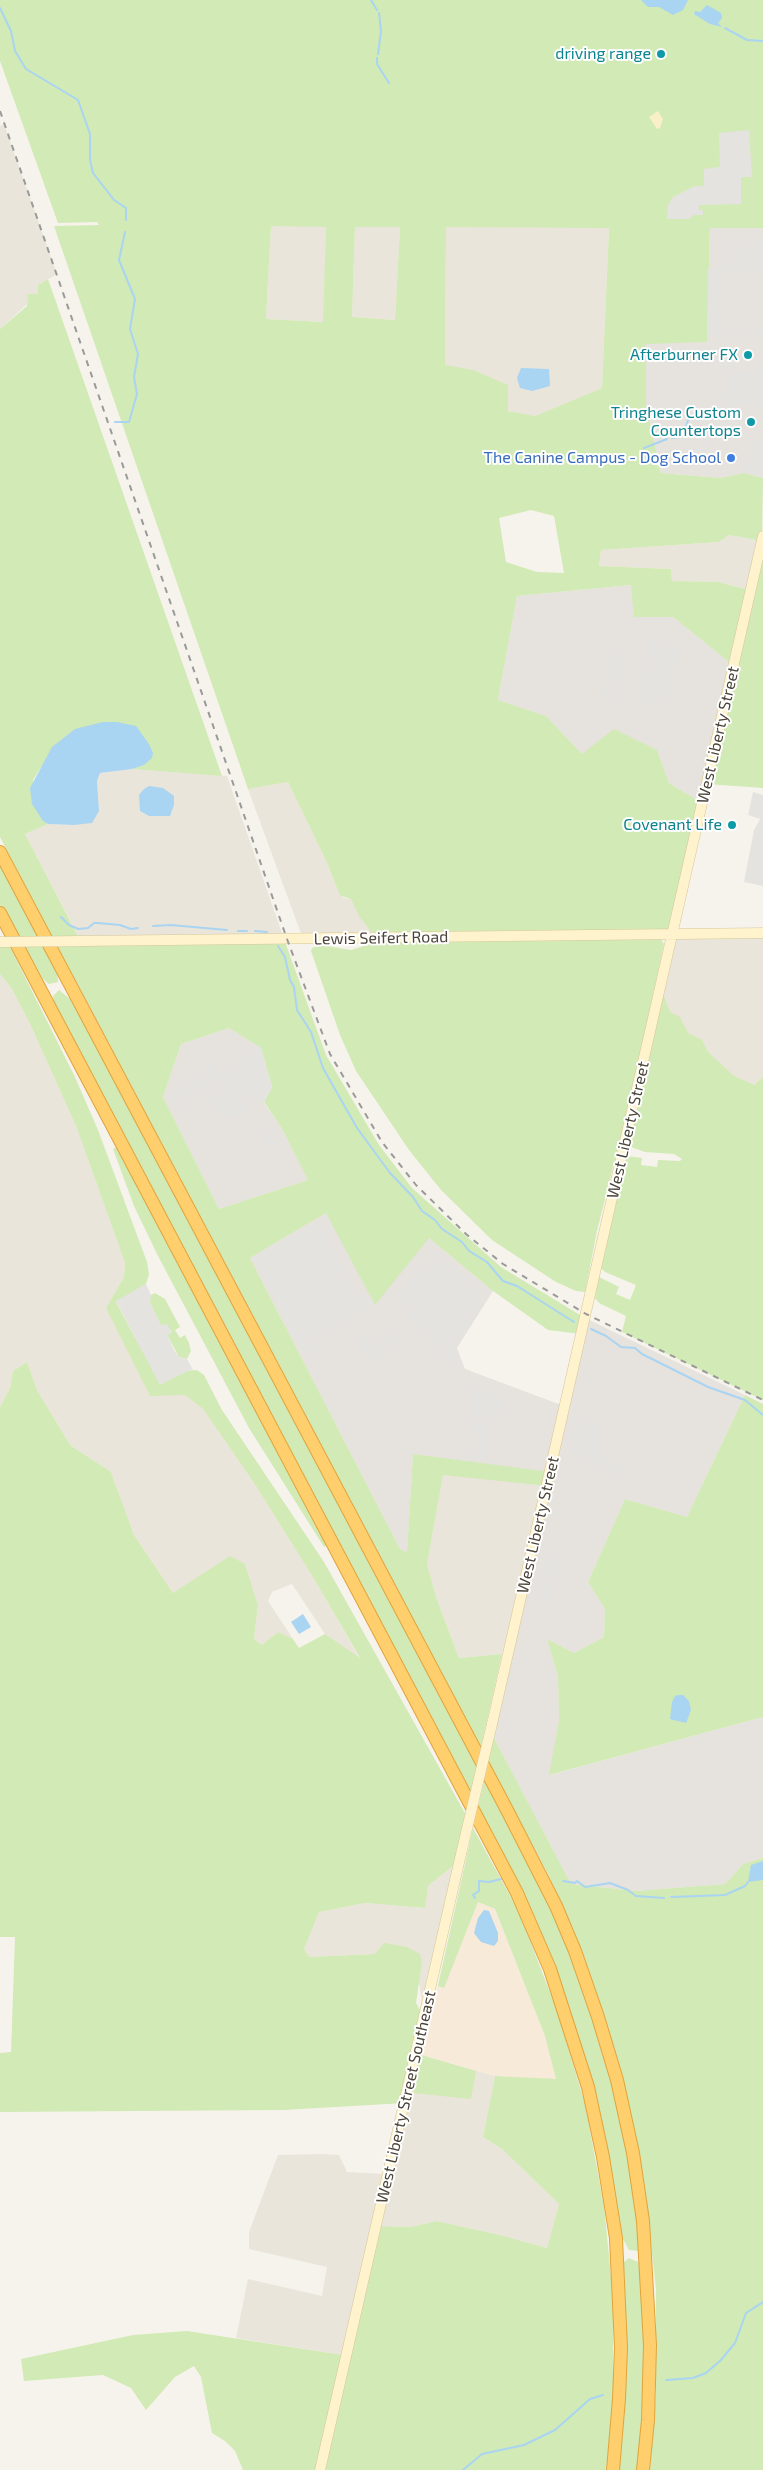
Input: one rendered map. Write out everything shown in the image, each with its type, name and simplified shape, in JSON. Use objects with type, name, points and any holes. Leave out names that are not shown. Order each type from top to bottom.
[{"type":"highway","points":[[0,852],[503,1801],[556,1906],[575,1951],[617,2080],[633,2153],[643,2221],[650,2345],[648,2420],[643,2470]]},
{"type":"highway","points":[[0,913],[517,1893],[550,1969],[588,2087],[603,2157],[615,2230],[621,2348],[613,2470]]},
{"type":"main road","name":"West Liberty Street","points":[[492,1724],[763,536]]},
{"type":"main road","name":"Lewis Seifert Road","points":[[0,942],[763,933]]},
{"type":"main road","name":"West Liberty Street Southeast","points":[[320,2470],[492,1724]]},
{"type":"shaded area","points":[[4,124],[57,274],[38,285],[38,294],[0,329],[0,126]]},
{"type":"shaded area","points":[[749,130],[752,177],[741,177],[741,204],[699,205],[699,210],[703,210],[703,215],[694,215],[689,219],[667,219],[668,205],[673,197],[695,186],[704,186],[704,169],[720,167],[719,133]]},
{"type":"shaded area","points":[[271,226],[326,226],[324,322],[266,319]]},
{"type":"shaded area","points":[[355,227],[400,227],[395,320],[352,317]]},
{"type":"shaded area","points":[[446,227],[609,227],[602,388],[535,416],[508,411],[445,365]]},
{"type":"shaded area","points":[[710,228],[763,228],[763,478],[744,473],[720,478],[661,473],[646,405],[646,343],[707,342]]},
{"type":"shaded area","points":[[721,242],[763,242],[763,338],[707,338],[708,269],[721,269]],"holes":[[[735,270],[739,270],[739,274],[762,274],[762,329],[720,329],[721,307],[717,307],[718,297],[721,296],[721,274],[735,274]]]},
{"type":"shaded area","points":[[759,342],[763,342],[763,411],[759,404],[742,402],[736,406],[734,424],[731,426],[728,423],[726,404],[724,401],[715,400],[716,396],[725,391],[726,381],[723,374],[713,374],[714,361],[719,356],[726,357],[732,361],[731,370],[757,372],[759,361],[762,361],[762,350],[759,349]]},
{"type":"shaded area","points":[[760,436],[763,436],[763,477],[742,472],[751,439],[757,440]]},
{"type":"shaded area","points":[[712,439],[713,463],[690,461],[690,454],[696,444]]},
{"type":"shaded area","points":[[729,535],[762,541],[751,590],[718,582],[672,581],[671,569],[599,566],[601,550],[719,542]]},
{"type":"shaded area","points":[[632,585],[634,616],[673,617],[734,666],[702,803],[669,783],[657,750],[582,754],[546,716],[498,700],[517,596]]},
{"type":"shaded area","points":[[648,639],[680,645],[668,707],[636,702]]},
{"type":"shaded area","points":[[611,644],[624,647],[622,658],[627,659],[617,704],[600,699]]},
{"type":"shaded area","points":[[132,769],[227,776],[284,939],[81,941],[25,834],[48,824],[74,825],[99,811],[97,781],[100,773]]},
{"type":"shaded area","points":[[288,782],[328,865],[338,891],[343,898],[351,899],[373,934],[303,939],[248,789]]},
{"type":"shaded area","points":[[753,792],[763,795],[763,886],[744,882],[754,830],[760,819],[748,815]]},
{"type":"shaded area","points":[[763,933],[763,1077],[726,1109],[654,1013],[672,934]]},
{"type":"shaded area","points":[[0,974],[12,989],[30,1024],[76,1126],[125,1263],[124,1277],[106,1308],[185,1395],[203,1409],[254,1483],[314,1579],[360,1659],[325,1634],[292,1584],[272,1592],[268,1601],[293,1639],[278,1632],[262,1645],[254,1639],[258,1605],[245,1564],[173,1593],[134,1535],[111,1472],[70,1445],[37,1390],[27,1362],[13,1371],[10,1388],[0,1407]]},
{"type":"shaded area","points":[[229,1028],[261,1048],[264,1103],[281,1127],[308,1180],[219,1209],[163,1097],[181,1044]]},
{"type":"shaded area","points":[[257,1045],[261,1048],[272,1087],[264,1102],[261,1099],[252,1100],[250,1103],[252,1107],[235,1119],[230,1113],[221,1119],[204,1096],[217,1086],[213,1081],[187,1101],[189,1105],[177,1114],[168,1095],[211,1061],[222,1076],[238,1064],[236,1060]]},
{"type":"shaded area","points":[[268,1129],[278,1144],[270,1150],[259,1134]]},
{"type":"shaded area","points":[[326,1213],[429,1238],[493,1291],[457,1348],[465,1369],[564,1406],[585,1318],[745,1395],[687,1517],[625,1499],[588,1582],[605,1609],[604,1637],[574,1653],[547,1639],[558,1677],[559,1720],[550,1775],[763,1717],[763,1858],[743,1864],[725,1884],[636,1891],[571,1884],[494,1738],[525,1602],[522,1596],[550,1473],[413,1454],[407,1552],[400,1549],[250,1258]]},
{"type":"shaded area","points":[[318,1221],[357,1294],[370,1295],[377,1309],[366,1311],[310,1342],[306,1341],[308,1346],[325,1337],[329,1346],[304,1359],[297,1338],[293,1336],[253,1257]]},
{"type":"shaded area","points":[[435,1250],[478,1286],[482,1293],[480,1308],[456,1347],[462,1368],[436,1358],[435,1347],[431,1341],[426,1334],[420,1332],[394,1299]]},
{"type":"shaded area","points":[[146,1284],[151,1295],[150,1303],[161,1325],[167,1324],[172,1332],[167,1335],[174,1350],[179,1357],[187,1359],[193,1370],[187,1371],[160,1385],[116,1301]]},
{"type":"shaded area","points":[[385,1324],[393,1335],[407,1346],[394,1348],[386,1352],[380,1362],[367,1362],[355,1340],[373,1330],[379,1339],[382,1339],[384,1337]]},
{"type":"shaded area","points":[[471,1385],[489,1390],[511,1412],[502,1419],[493,1412],[485,1461],[468,1459],[469,1450],[478,1451],[479,1435],[469,1434],[469,1422],[467,1422],[472,1394],[469,1393]]},
{"type":"shaded area","points":[[572,1415],[603,1425],[597,1452],[629,1468],[623,1480],[580,1460],[580,1456],[570,1452],[571,1438],[567,1436]]},
{"type":"shaded area","points":[[443,1474],[547,1486],[522,1596],[502,1654],[459,1658],[436,1597],[427,1564]]},
{"type":"shaded area","points":[[547,1551],[560,1562],[551,1605],[536,1600]]},
{"type":"shaded area","points":[[454,1865],[422,2000],[414,1957],[375,1954],[309,1957],[304,1949],[319,1912],[365,1903],[424,1908],[428,1886]]},
{"type":"shaded area","points":[[478,1902],[495,1909],[545,2036],[557,2080],[495,2076],[421,2055],[438,1985],[444,1987]]},
{"type":"shaded area","points":[[421,2055],[495,2076],[483,2137],[502,2149],[559,2204],[547,2248],[500,2235],[436,2221],[411,2227],[381,2226]]},
{"type":"shaded area","points":[[278,2155],[339,2155],[347,2172],[384,2174],[343,2355],[236,2338],[248,2279],[322,2296],[327,2267],[249,2249],[249,2232]]},
{"type":"green space","points":[[0,0],[763,0],[763,228],[710,228],[707,342],[646,344],[646,405],[661,473],[720,478],[744,473],[763,478],[762,541],[729,535],[719,542],[601,550],[599,566],[671,569],[672,581],[718,582],[750,590],[758,558],[763,560],[763,788],[707,784],[734,666],[673,617],[634,617],[631,585],[517,596],[498,700],[546,716],[582,754],[614,729],[657,750],[669,783],[702,803],[672,934],[373,934],[359,916],[351,899],[341,896],[338,891],[328,865],[288,782],[248,789],[54,226],[99,225],[97,222],[58,223],[0,61]],"holes":[[[271,226],[326,227],[323,322],[266,319]],[[355,227],[400,227],[395,320],[352,317]],[[446,227],[609,228],[602,388],[535,416],[508,411],[508,385],[473,370],[445,365]],[[531,510],[554,516],[564,573],[537,572],[506,562],[499,518]]]},
{"type":"green space","points":[[48,279],[222,776],[132,769],[144,765],[150,749],[145,738],[41,767],[33,780],[43,821],[48,824],[25,834],[79,938],[53,938],[0,837],[0,329],[27,306],[28,294],[38,294],[38,285]]},
{"type":"green space","points":[[0,859],[42,939],[20,939],[0,905]]},
{"type":"green space","points":[[284,939],[326,1055],[379,1145],[412,1188],[501,1267],[585,1318],[581,1334],[548,1330],[493,1291],[429,1238],[375,1305],[326,1213],[250,1258],[400,1549],[407,1552],[413,1454],[550,1472],[547,1486],[443,1475],[427,1564],[436,1597],[459,1658],[502,1654],[481,1747],[58,947]],"holes":[[[229,1028],[261,1048],[272,1087],[264,1102],[281,1127],[308,1180],[219,1209],[163,1097],[181,1044]]]},
{"type":"green space","points":[[661,939],[664,944],[632,1090],[597,1231],[585,1292],[576,1291],[556,1282],[492,1240],[441,1190],[409,1150],[356,1071],[340,1035],[311,951],[312,948],[321,945],[351,950],[373,943]]},
{"type":"green space","points":[[0,947],[10,947],[75,1077],[98,1130],[147,1262],[149,1274],[146,1284],[116,1302],[160,1384],[187,1371],[197,1370],[204,1375],[222,1410],[324,1562],[466,1815],[454,1865],[428,1886],[425,1908],[365,1903],[319,1912],[304,1949],[309,1957],[375,1954],[384,1943],[407,1947],[420,1954],[422,1962],[416,2003],[421,2012],[405,2103],[283,2110],[0,2112],[0,2053],[11,2052],[15,1937],[0,1937],[0,1407],[10,1388],[13,1371],[27,1362],[37,1390],[70,1445],[111,1472],[134,1535],[173,1593],[230,1556],[245,1564],[258,1605],[254,1639],[262,1645],[278,1632],[293,1639],[299,1648],[325,1634],[360,1658],[314,1579],[254,1483],[203,1409],[185,1395],[150,1396],[106,1308],[124,1277],[125,1263],[76,1126],[30,1024],[12,989],[0,974]]},
{"type":"green space","points":[[25,947],[46,947],[57,970],[58,982],[49,984],[43,979]]},
{"type":"green space","points":[[59,990],[70,999],[125,1097],[478,1762],[471,1794],[54,1003],[53,996]]},
{"type":"green space","points":[[663,993],[670,1012],[680,1017],[688,1033],[702,1040],[708,1052],[734,1076],[754,1085],[763,1077],[763,1400],[622,1332],[626,1316],[599,1303],[595,1298],[599,1277],[619,1287],[616,1294],[630,1300],[636,1285],[605,1272],[601,1268],[627,1156],[642,1158],[641,1165],[657,1167],[658,1160],[680,1161],[682,1159],[674,1154],[645,1152],[628,1146]]},
{"type":"green space","points":[[117,1147],[327,1545],[324,1547],[249,1428],[158,1256],[134,1206],[113,1149]]},
{"type":"green space","points":[[155,1293],[165,1299],[180,1327],[175,1330],[180,1338],[185,1335],[189,1343],[191,1351],[187,1359],[179,1357],[167,1335],[172,1332],[161,1326],[150,1303],[149,1296]]},
{"type":"green space","points":[[745,1395],[763,1404],[763,1717],[549,1775],[559,1720],[558,1677],[547,1639],[574,1653],[604,1637],[605,1609],[588,1582],[625,1499],[687,1517]]},
{"type":"green space","points":[[494,1738],[571,1884],[636,1891],[725,1884],[743,1864],[763,1858],[763,2470],[650,2470],[656,2393],[656,2289],[644,2181],[630,2109],[606,2020],[573,1928],[548,1874],[488,1761]]},
{"type":"green space","points":[[485,1777],[517,1837],[570,1949],[609,2066],[634,2182],[640,2250],[638,2251],[629,2250],[623,2239],[601,2121],[586,2063],[478,1807]]},
{"type":"green space","points":[[473,1828],[519,1912],[557,2011],[585,2104],[604,2206],[613,2297],[613,2405],[606,2470],[324,2470],[381,2226],[411,2227],[436,2221],[500,2235],[547,2248],[559,2204],[502,2149],[483,2137],[495,2076],[556,2079],[545,2036],[495,1909],[478,1902],[444,1988],[438,1986],[437,1990]]},
{"type":"green space","points":[[421,2055],[476,2071],[471,2099],[413,2093]]},
{"type":"green space","points":[[629,2258],[638,2262],[640,2269],[645,2381],[638,2470],[618,2470],[625,2387],[626,2342],[623,2266],[624,2262]]},
{"type":"green space","points":[[187,2331],[343,2355],[316,2470],[243,2470],[235,2451],[225,2441],[212,2433],[201,2377],[194,2366],[175,2377],[146,2410],[131,2388],[103,2375],[24,2381],[21,2359],[133,2335]]},
{"type":"sand","points":[[658,111],[663,119],[660,128],[657,129],[649,117]]},
{"type":"water","points":[[641,0],[688,0],[683,10],[673,15],[659,7],[648,7]]},
{"type":"water","points":[[707,5],[721,13],[722,18],[718,23],[722,27],[710,24],[694,14],[695,11],[700,12]]},
{"type":"water","points":[[521,368],[549,369],[550,386],[532,391],[520,388],[517,378]]},
{"type":"water","points":[[103,722],[117,722],[136,726],[149,744],[153,753],[152,758],[144,765],[132,769],[100,773],[97,781],[99,811],[92,823],[74,825],[48,824],[43,821],[32,804],[30,788],[52,747],[75,729]]},
{"type":"water","points":[[149,786],[163,788],[174,796],[174,805],[170,816],[149,816],[140,811],[139,795]]},
{"type":"water","points":[[303,1614],[311,1627],[299,1634],[291,1622]]},
{"type":"water","points":[[683,1695],[689,1701],[691,1710],[686,1723],[670,1719],[672,1702],[675,1696]]},
{"type":"water","points":[[763,1861],[763,1880],[748,1882],[751,1865]]},
{"type":"water","points":[[484,1910],[489,1911],[498,1933],[498,1941],[494,1946],[481,1942],[474,1933],[478,1918]]},
{"type":"waterway","points":[[371,0],[377,10]]},
{"type":"waterway","points":[[0,8],[11,31],[15,51],[26,69],[78,100],[90,134],[90,160],[93,173],[114,200],[126,208],[126,220]]},
{"type":"waterway","points":[[378,54],[381,31],[379,13]]},
{"type":"waterway","points":[[725,28],[747,40],[763,41]]},
{"type":"waterway","points":[[377,58],[377,64],[389,83]]},
{"type":"waterway","points":[[115,422],[129,422],[137,394],[134,377],[138,354],[130,329],[135,299],[119,260],[125,232]]},
{"type":"waterway","points":[[672,438],[683,436],[689,417]]},
{"type":"waterway","points":[[644,448],[667,439]]},
{"type":"waterway","points":[[61,917],[69,925],[78,929],[88,928],[94,923],[120,925],[131,929],[138,928]]},
{"type":"waterway","points":[[153,926],[171,925],[227,930]]},
{"type":"waterway","points":[[238,931],[247,931]]},
{"type":"waterway","points":[[255,931],[267,932]]},
{"type":"waterway","points":[[278,946],[285,957],[290,980],[294,987],[297,1010],[311,1032],[323,1068],[357,1128],[390,1173],[413,1197],[422,1211],[435,1220],[442,1229],[462,1242],[469,1251],[487,1262],[503,1281],[517,1286],[574,1322]]},
{"type":"waterway","points":[[591,1329],[606,1336],[621,1347],[635,1348],[642,1354],[708,1387],[745,1400],[763,1415]]},
{"type":"waterway","points":[[475,1898],[473,1895],[479,1891],[479,1881],[489,1882],[501,1879]]},
{"type":"waterway","points":[[563,1881],[575,1883],[577,1881],[585,1887],[610,1883],[628,1890],[636,1896],[664,1898]]},
{"type":"waterway","points":[[671,1897],[725,1895],[745,1886],[748,1882]]},
{"type":"waterway","points":[[666,2380],[693,2378],[706,2373],[721,2360],[735,2343],[746,2313],[763,2302]]},
{"type":"waterway","points":[[463,2470],[482,2454],[524,2445],[555,2430],[590,2399],[603,2395]]},
{"type":"railway","points":[[0,111],[287,939],[330,1054],[382,1142],[416,1185],[466,1234],[503,1264],[586,1314],[763,1400]]},
{"type":"place","name":"driving range","points":[[661,54]]},
{"type":"place","name":"Afterburner FX","points":[[748,355]]},
{"type":"place","name":"Tringhese Custom Countertops","points":[[751,422]]},
{"type":"place","name":"The Canine Campus - Dog School","points":[[731,458]]},
{"type":"place","name":"Covenant Life","points":[[732,825]]}]
